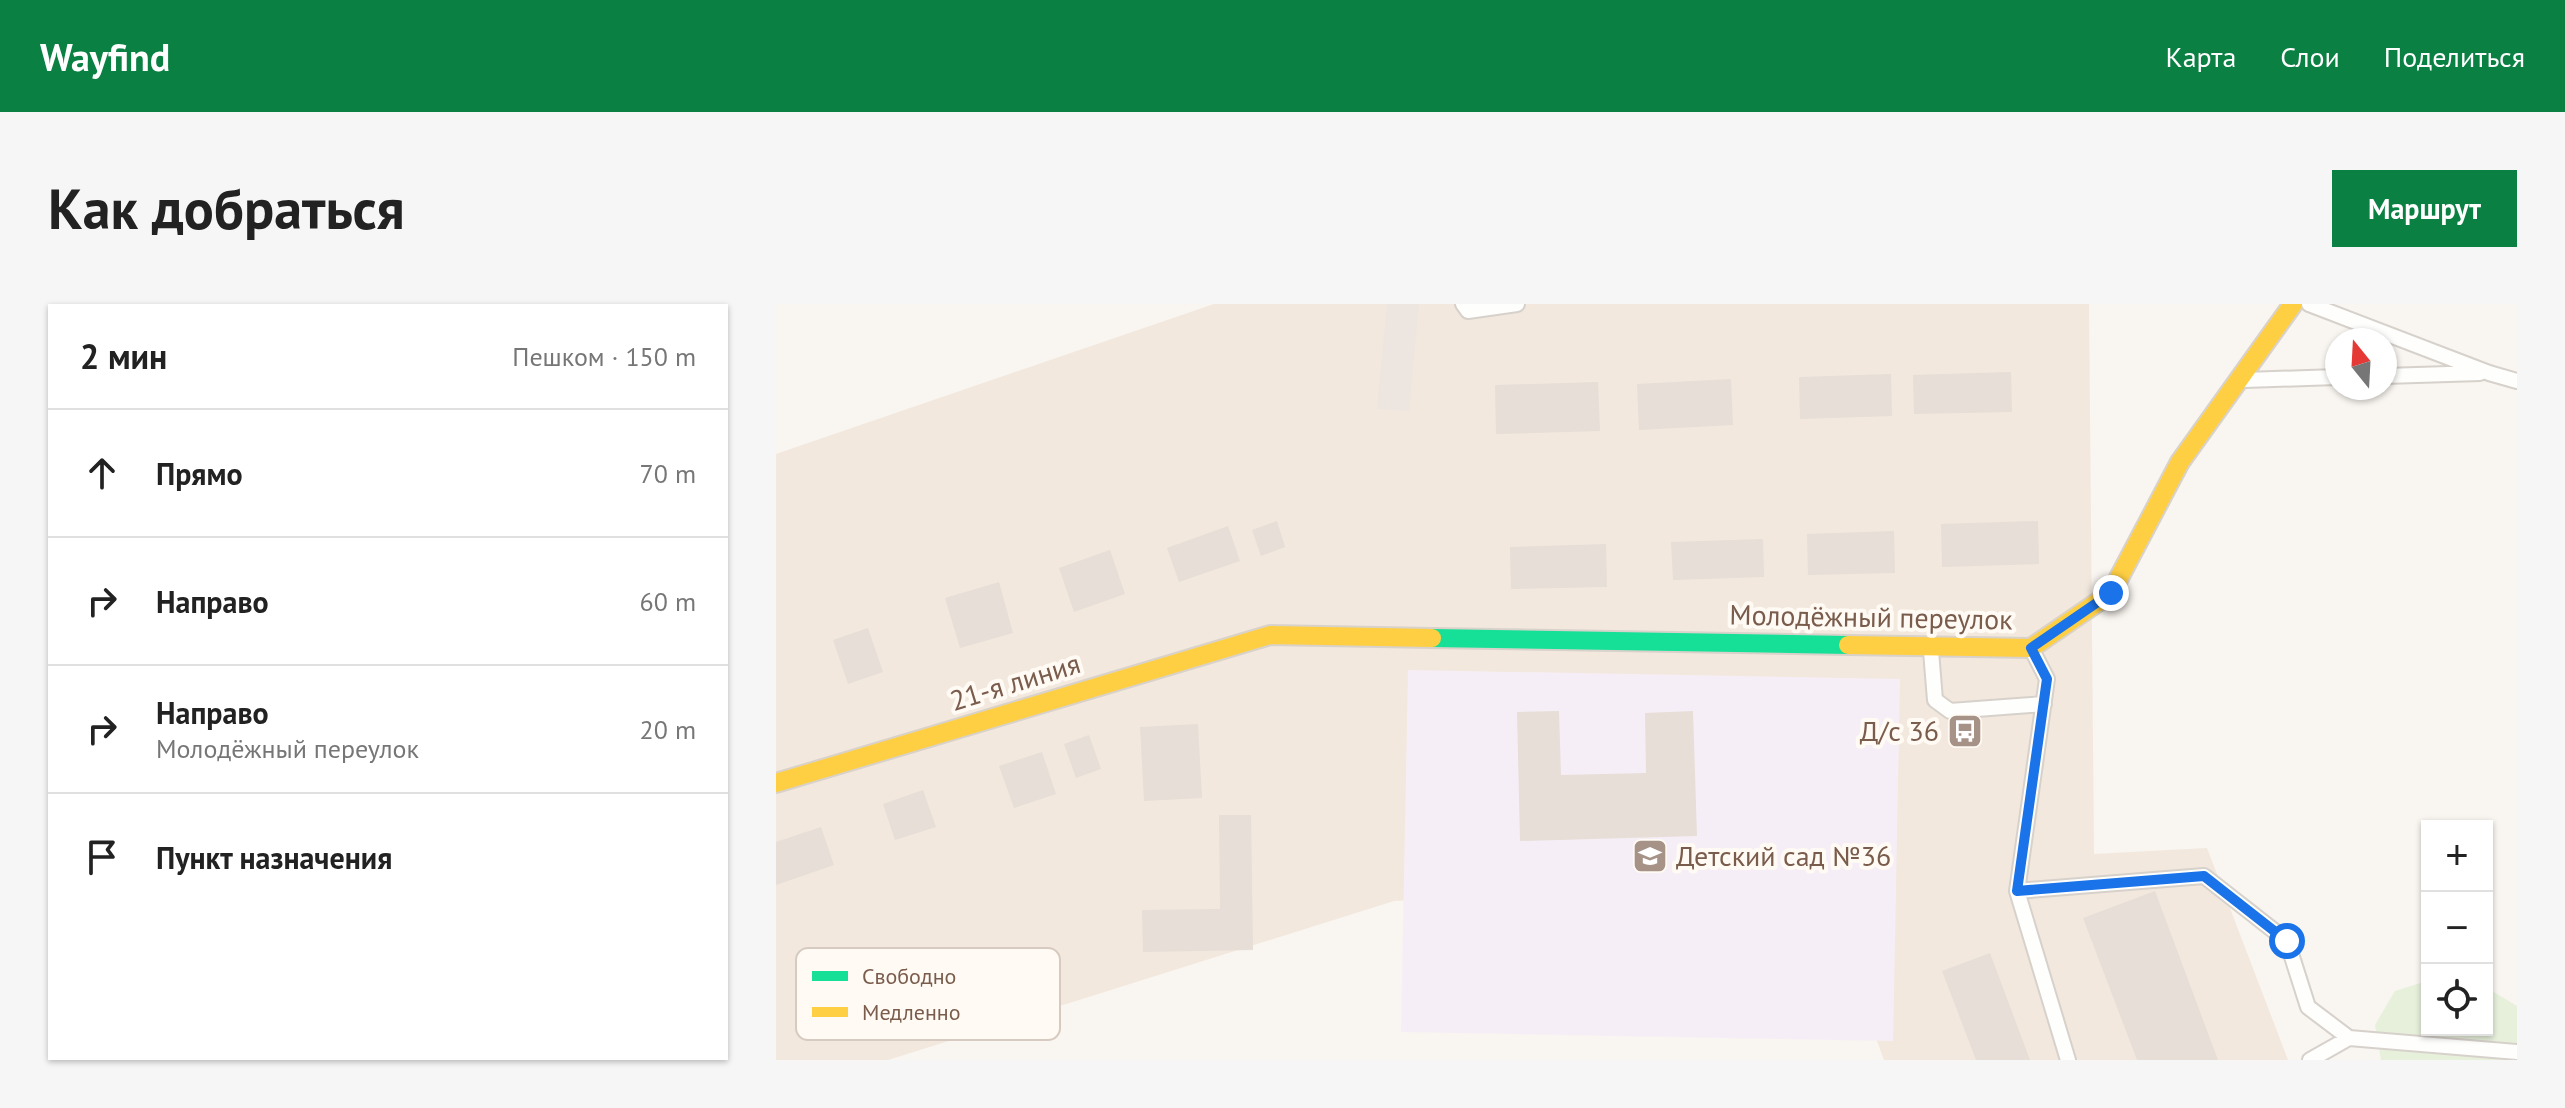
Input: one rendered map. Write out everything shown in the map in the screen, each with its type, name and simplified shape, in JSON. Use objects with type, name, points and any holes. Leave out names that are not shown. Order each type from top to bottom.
[{"type":"street","name":"Молодёжный переулок","points":[[1270,635],[2031,648],[2111,593],[2180,462],[2293,304]]},
{"type":"street","name":"21-я линия","points":[[776,783],[1270,635]]},
{"type":"lane","points":[[1463,304],[1468,311],[1517,304]]},
{"type":"lane","points":[[2309,304],[2517,381]]},
{"type":"lane","points":[[2397,376],[2489,373]]},
{"type":"lane","points":[[2239,380],[2325,377]]},
{"type":"lane","points":[[1931,646],[1935,700],[1950,711],[2044,704]]},
{"type":"lane","points":[[2031,648],[2047,679],[2017,891],[2068,1060]]},
{"type":"lane","points":[[2017,891],[2204,876],[2287,941],[2308,1007],[2349,1038],[2517,1052]]},
{"type":"lane","points":[[2310,1060],[2349,1038]]},
{"type":"shaded area","points":[[1214,304],[2089,304],[2094,854],[2207,848],[2288,1060],[1884,1060],[1816,873],[1394,901],[1060,1006],[1060,948],[796,948],[796,1040],[952,1040],[888,1060],[776,1060],[776,454]]},
{"type":"shaded area","points":[[1387,304],[1419,304],[1409,411],[1377,409]]},
{"type":"shaded area","name":"Детский сад №36","points":[[1408,670],[1900,679],[1893,1041],[1401,1032]]},
{"type":"green space","points":[[2421,983],[2421,1036],[2493,1036],[2493,992],[2517,1006],[2517,1060],[2381,1060],[2375,1025],[2395,991]]},
{"type":"building","points":[[2011,372],[2012,412],[1914,414],[1913,375]]},
{"type":"building","points":[[1891,374],[1892,416],[1800,419],[1799,377]]},
{"type":"building","points":[[1731,379],[1733,425],[1639,430],[1637,384]]},
{"type":"building","points":[[1598,382],[1600,431],[1496,434],[1495,385]]},
{"type":"building","points":[[1277,521],[1285,547],[1261,556],[1252,530]]},
{"type":"building","points":[[2038,521],[2039,564],[1942,567],[1941,524]]},
{"type":"building","points":[[1228,526],[1240,561],[1179,582],[1167,548]]},
{"type":"building","points":[[1894,531],[1895,573],[1808,575],[1807,534]]},
{"type":"building","points":[[1763,539],[1764,577],[1673,580],[1671,542]]},
{"type":"building","points":[[1606,544],[1607,587],[1511,589],[1510,547]]},
{"type":"building","points":[[1110,550],[1125,594],[1074,612],[1059,568]]},
{"type":"building","points":[[999,582],[1013,633],[960,648],[945,598]]},
{"type":"building","points":[[868,628],[883,672],[848,684],[833,640]]},
{"type":"building","points":[[1559,711],[1561,775],[1646,773],[1645,713],[1693,711],[1697,836],[1520,841],[1517,712]]},
{"type":"building","points":[[1198,724],[1202,798],[1144,801],[1140,727]]},
{"type":"building","points":[[1089,735],[1101,769],[1076,778],[1064,744]]},
{"type":"building","points":[[1042,752],[1056,794],[1014,808],[999,766]]},
{"type":"building","points":[[923,790],[936,827],[895,840],[883,804]]},
{"type":"building","points":[[1219,815],[1251,815],[1253,950],[1143,952],[1142,910],[1220,909]]},
{"type":"building","points":[[821,827],[834,865],[776,885],[776,842]]},
{"type":"building","points":[[2155,891],[2218,1060],[2137,1060],[2083,918]]},
{"type":"building","points":[[1990,953],[2030,1060],[1976,1060],[1942,971]]},
{"type":"traffic: fast","points":[[1432,638],[1848,645]]},
{"type":"traffic: slow","points":[[1848,645],[2031,648],[2111,593],[2180,462],[2293,304]]},
{"type":"traffic: slow","points":[[776,783],[1270,635],[1432,638]]},
{"type":"place","name":"Д/с 36","points":[[1965,731]]},
{"type":"place","name":"Детский сад №36","points":[[1650,856]]},
{"type":"route","points":[[2111,593],[2031,648],[2047,679],[2017,891],[2204,876],[2287,941]]}]
